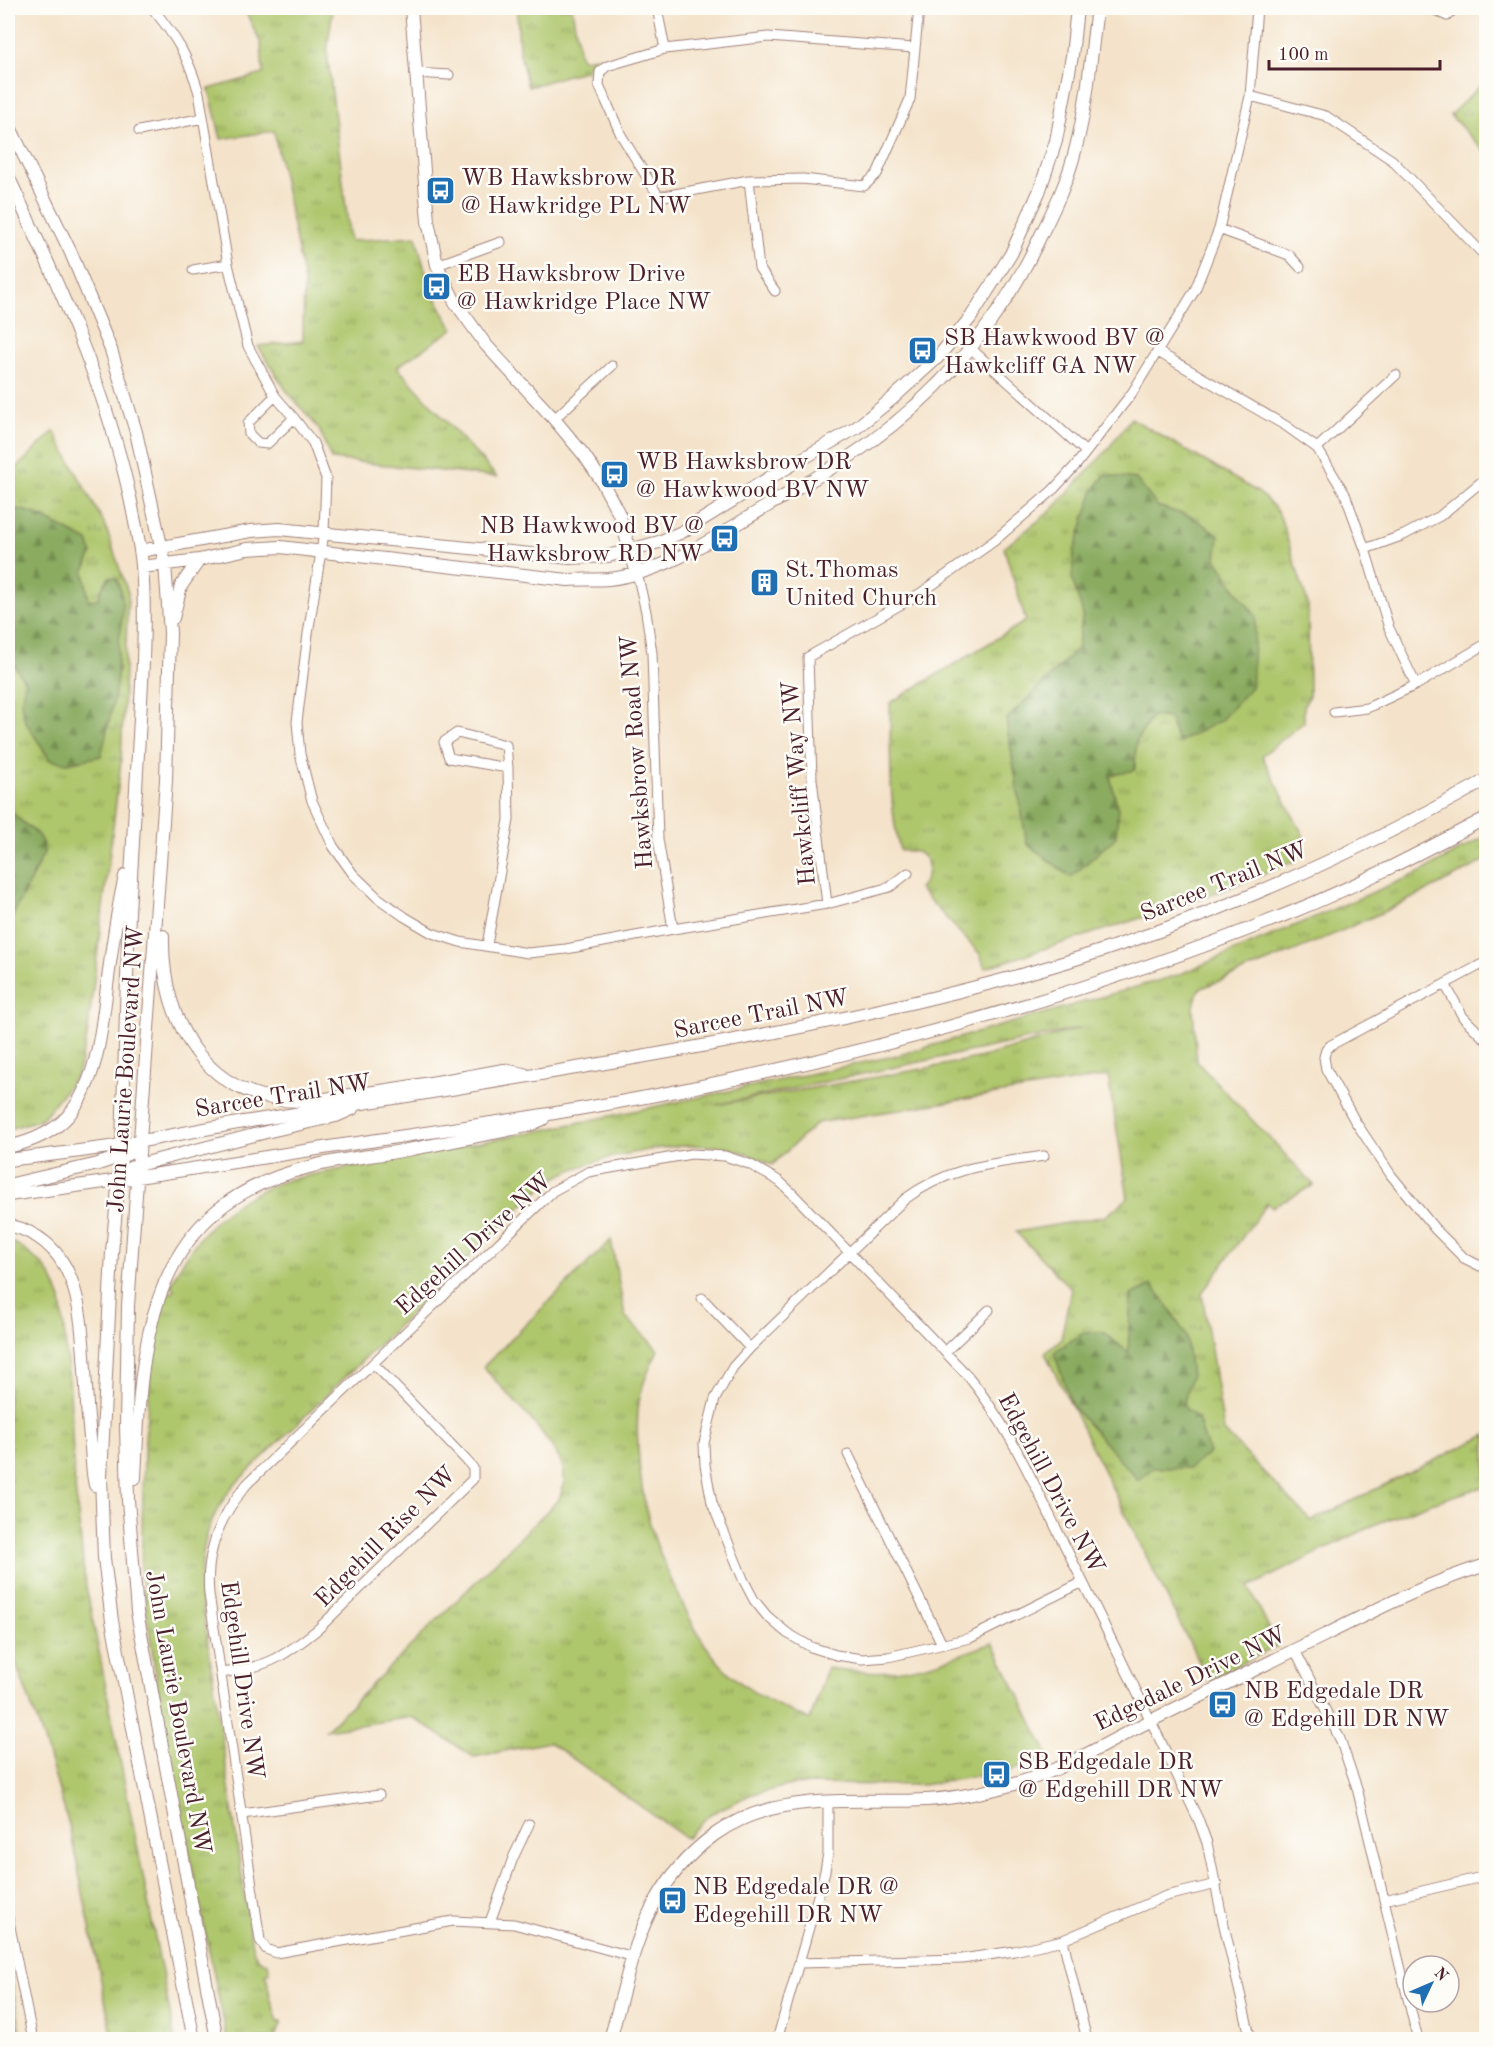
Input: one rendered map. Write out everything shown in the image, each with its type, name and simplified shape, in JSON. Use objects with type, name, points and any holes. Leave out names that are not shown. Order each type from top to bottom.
[{"type":"main road","points":[[411,8],[428,222],[437,265],[455,302],[486,345],[554,419],[601,480],[619,514],[637,573]]},
{"type":"main road","points":[[140,551],[251,531],[279,529],[570,558],[608,556],[682,532],[856,428],[931,363],[957,336],[1011,254],[1039,192],[1056,141],[1072,56],[1077,8]]},
{"type":"main road","points":[[142,567],[199,560],[248,549],[280,547],[568,580],[610,579],[637,573],[688,552],[817,477],[869,443],[907,414],[951,372],[988,328],[1028,265],[1059,198],[1076,150],[1085,110],[1097,8]]},
{"type":"main road","points":[[1072,56],[1091,59]]},
{"type":"main road","name":"John Laurie Boulevard NW","points":[[8,123],[71,253],[111,350],[136,432],[165,564],[170,633],[166,780],[128,1306],[126,1426],[128,1500],[137,1612],[217,2040]]},
{"type":"main road","name":"John Laurie Boulevard NW","points":[[8,176],[47,260],[90,362],[123,466],[142,567],[144,646],[132,839],[121,1150],[111,1264],[100,1503],[112,1621],[194,2040]]},
{"type":"main road","points":[[170,633],[181,586],[199,560]]},
{"type":"main road","name":"Sarcee Trail NW","points":[[141,1140],[669,1053],[873,1012],[999,981],[1126,942],[1218,909],[1317,867],[1441,806],[1486,780]]},
{"type":"main road","points":[[8,1195],[118,1180],[125,1171],[555,1113],[698,1087],[830,1058],[1045,1000],[1168,960],[1295,911],[1390,868],[1486,818]]},
{"type":"main road","points":[[8,1147],[31,1142],[67,1117],[81,1098],[91,1074],[97,1052],[116,917],[132,839]]},
{"type":"main road","points":[[160,877],[164,917],[163,958],[170,1001],[178,1021],[204,1061],[222,1077],[238,1086],[283,1099],[306,1101],[370,1093],[504,1070],[534,1075]]},
{"type":"main road","points":[[138,1171],[270,1131],[336,1116],[364,1103]]},
{"type":"main road","points":[[128,1500],[134,1492],[138,1414],[148,1340],[159,1299],[180,1254],[207,1219],[229,1200],[280,1175],[315,1166],[527,1126],[555,1113]]},
{"type":"main road","points":[[8,1160],[121,1150],[134,1151],[141,1140]]},
{"type":"main road","points":[[8,1185],[98,1164],[121,1150]]},
{"type":"main road","points":[[8,1225],[22,1228],[42,1239],[58,1255],[69,1274],[77,1296],[82,1322],[94,1481],[100,1503]]},
{"type":"main road","name":"Edgedale Drive NW","points":[[610,2040],[641,1929],[654,1901],[671,1875],[691,1853],[717,1833],[745,1818],[773,1807],[798,1803],[928,1800],[989,1791],[1050,1772],[1295,1650],[1454,1575],[1486,1565]]},
{"type":"street","name":"Hawkcliff Way NW","points":[[152,8],[178,40],[193,72],[228,264],[248,346],[274,396],[313,443],[326,478],[324,533],[297,722],[300,754],[312,801],[333,846],[354,874],[378,898],[432,933],[460,942],[528,953],[566,949],[827,904],[812,779],[808,657],[921,593],[994,541],[1052,491],[1132,393],[1195,290],[1219,228],[1250,96],[1257,8]]},
{"type":"street","points":[[657,8],[665,50]]},
{"type":"street","points":[[914,48],[768,37],[665,50],[607,66],[600,72],[599,86],[621,135],[659,197],[749,180],[803,179],[864,186],[877,174],[910,99],[919,8]]},
{"type":"street","points":[[1431,8],[1447,16],[1455,8]]},
{"type":"street","points":[[415,73],[449,75]]},
{"type":"street","points":[[1250,96],[1326,116],[1392,160],[1486,257]]},
{"type":"street","points":[[139,131],[203,118]]},
{"type":"street","points":[[749,180],[759,268],[775,291]]},
{"type":"street","points":[[1219,228],[1289,255],[1300,267]]},
{"type":"street","points":[[437,265],[501,242]]},
{"type":"street","points":[[193,270],[228,264]]},
{"type":"street","points":[[957,336],[1086,452]]},
{"type":"street","points":[[1158,352],[1286,426],[1317,448],[1345,494],[1365,549],[1389,628],[1416,685]]},
{"type":"street","points":[[554,419],[612,366]]},
{"type":"street","points":[[1317,448],[1396,375]]},
{"type":"street","points":[[274,396],[248,423],[249,434],[258,443],[267,444],[294,418]]},
{"type":"street","points":[[1365,549],[1404,535],[1440,516],[1486,478]]},
{"type":"street","name":"Hawksbrow Road NW","points":[[637,573],[652,653],[658,839],[673,929]]},
{"type":"street","points":[[1334,712],[1367,708],[1416,685],[1486,644]]},
{"type":"street","points":[[486,945],[509,820],[508,768],[506,745],[457,733],[444,742],[449,758],[508,768]]},
{"type":"street","points":[[827,904],[890,887],[908,873]]},
{"type":"street","points":[[1486,962],[1331,1045],[1326,1050],[1324,1063],[1355,1121],[1414,1205],[1464,1258],[1480,1266],[1486,1266]]},
{"type":"street","points":[[1445,984],[1462,1017],[1486,1040]]},
{"type":"street","name":"Edgehill Drive NW","points":[[634,1957],[514,1924],[490,1922],[453,1921],[276,1953],[269,1952],[262,1946],[208,1579],[213,1543],[219,1524],[247,1484],[553,1191],[588,1172],[608,1167],[691,1154],[725,1156],[749,1164],[779,1181],[792,1193],[989,1401],[1083,1582],[1199,1821],[1207,1843],[1221,1917],[1251,2040]]},
{"type":"street","points":[[1044,1156],[955,1171],[905,1199],[733,1367],[715,1399],[704,1443],[705,1465],[712,1503],[754,1600],[767,1616],[787,1634],[811,1647],[836,1655],[875,1658],[970,1638],[1083,1582]]},
{"type":"street","points":[[702,1298],[750,1348]]},
{"type":"street","points":[[945,1352],[989,1310]]},
{"type":"street","name":"Edgehill Rise NW","points":[[221,1673],[261,1666],[295,1647],[327,1621],[473,1479],[473,1468],[373,1363]]},
{"type":"street","points":[[848,1454],[942,1644]]},
{"type":"street","points":[[1295,1650],[1340,1739],[1348,1762],[1365,1816],[1418,2040]]},
{"type":"street","points":[[242,1814],[379,1795]]},
{"type":"street","points":[[777,2040],[825,1871],[828,1853],[828,1803]]},
{"type":"street","points":[[490,1922],[513,1858],[529,1824]]},
{"type":"street","points":[[1384,1900],[1486,1876]]},
{"type":"street","points":[[799,1963],[962,1959],[1063,1940],[1166,1896],[1216,1884]]},
{"type":"street","points":[[8,1917],[33,2040]]},
{"type":"street","points":[[1063,1940],[1087,2040]]},
{"type":"street","points":[[1467,2040],[1486,2035]]},
{"type":"green space","points":[[244,8],[333,8],[327,51],[350,241],[416,236],[430,284],[453,329],[397,367],[497,477],[331,459],[319,429],[286,390],[258,346],[303,341],[304,281],[274,131],[221,139],[209,89],[263,74],[261,44]]},
{"type":"green space","points":[[517,8],[572,8],[580,56],[583,59],[597,57],[586,71],[528,87],[519,50]]},
{"type":"green space","points":[[1486,80],[1486,153],[1450,115]]},
{"type":"green space","points":[[1131,418],[1258,492],[1280,516],[1308,604],[1309,697],[1304,705],[1304,722],[1262,756],[1305,839],[1287,844],[1295,861],[1206,897],[985,968],[980,954],[919,889],[927,874],[927,861],[918,853],[900,851],[892,796],[890,703],[1026,621],[1004,548],[1053,509],[1108,449]]},
{"type":"green space","points":[[54,431],[105,525],[128,593],[121,762],[87,1037],[77,1075],[42,1119],[8,1129],[8,476]]},
{"type":"green space","points":[[1105,475],[1136,479],[1157,506],[1192,517],[1219,535],[1216,558],[1256,616],[1251,687],[1221,720],[1178,743],[1169,718],[1152,716],[1136,742],[1135,770],[1110,776],[1118,809],[1116,837],[1071,877],[1027,844],[1006,720],[1077,649],[1083,614],[1072,579],[1074,552],[1094,489]]},
{"type":"green space","points":[[8,508],[36,514],[88,541],[92,553],[84,572],[89,601],[99,598],[101,589],[109,577],[116,578],[122,594],[123,609],[117,678],[101,756],[67,763],[50,760],[25,721],[21,704],[25,682],[8,658]]},
{"type":"green space","points":[[8,801],[15,815],[38,835],[44,853],[8,925]]},
{"type":"green space","points":[[1486,836],[1486,860],[1451,879],[1345,929],[1199,989],[1193,1009],[1197,1062],[1314,1185],[1272,1207],[1267,1203],[1202,1293],[1224,1431],[1311,1521],[1486,1435],[1486,1486],[1431,1503],[1376,1524],[1249,1587],[1278,1646],[1208,1680],[1045,1353],[1061,1339],[1071,1289],[1016,1232],[1106,1216],[1128,1198],[1108,1076],[817,1123],[772,1165],[734,1150],[694,1146],[655,1149],[613,1157],[576,1168],[557,1177],[534,1194],[234,1485],[211,1522],[204,1546],[200,1588],[252,1946],[257,1957],[268,1963],[270,1972],[266,1974],[270,1997],[278,2022],[281,2022],[275,2039],[227,2039],[162,1718],[141,1574],[144,1453],[152,1351],[161,1311],[168,1291],[173,1293],[175,1289],[170,1287],[180,1267],[191,1249],[218,1219],[233,1206],[251,1196],[291,1179],[558,1127],[899,1055],[1178,975],[1421,872]],"holes":[[[1081,1028],[986,1056],[934,1067],[715,1105]]]},
{"type":"green space","points":[[611,1240],[625,1316],[658,1350],[642,1388],[639,1402],[638,1442],[645,1506],[655,1541],[670,1577],[704,1644],[717,1661],[734,1678],[754,1692],[810,1720],[827,1668],[868,1672],[906,1669],[944,1660],[993,1643],[1050,1758],[1006,1772],[922,1785],[795,1784],[750,1795],[710,1814],[686,1838],[549,1742],[474,1757],[412,1717],[326,1730],[559,1499],[564,1476],[558,1457],[540,1430],[483,1367]]},
{"type":"green space","points":[[8,1241],[18,1245],[42,1264],[52,1278],[61,1299],[70,1390],[74,1477],[85,1581],[175,2039],[113,2039],[69,1825],[44,1740],[8,1642]]},
{"type":"green space","points":[[1152,1285],[1186,1336],[1191,1377],[1183,1406],[1198,1419],[1209,1453],[1190,1468],[1153,1468],[1138,1480],[1072,1406],[1054,1352],[1083,1333],[1103,1332],[1128,1352],[1131,1295]]},
{"type":"green space","points":[[8,1961],[22,2039],[8,2039]]},
{"type":"place","name":"WB Hawksbrow DR @ Hawkridge PL NW","points":[[440,191]]},
{"type":"place","name":"EB Hawksbrow Drive @ Hawkridge Place NW","points":[[436,287]]},
{"type":"place","name":"SB Hawkwood BV @ Hawkcliff GA NW","points":[[923,351]]},
{"type":"place","name":"WB Hawksbrow DR @ Hawkwood BV NW","points":[[615,475]]},
{"type":"place","name":"NB Hawkwood BV @ Hawksbrow RD NW","points":[[725,539]]},
{"type":"place","name":"St.Thomas United Church","points":[[764,583]]},
{"type":"place","name":"NB Edgedale DR @ Edgehill DR NW","points":[[1223,1704]]},
{"type":"place","name":"SB Edgedale DR @ Edgehill DR NW","points":[[997,1775]]},
{"type":"place","name":"NB Edgedale DR @ Edegehill DR NW","points":[[672,1900]]}]
